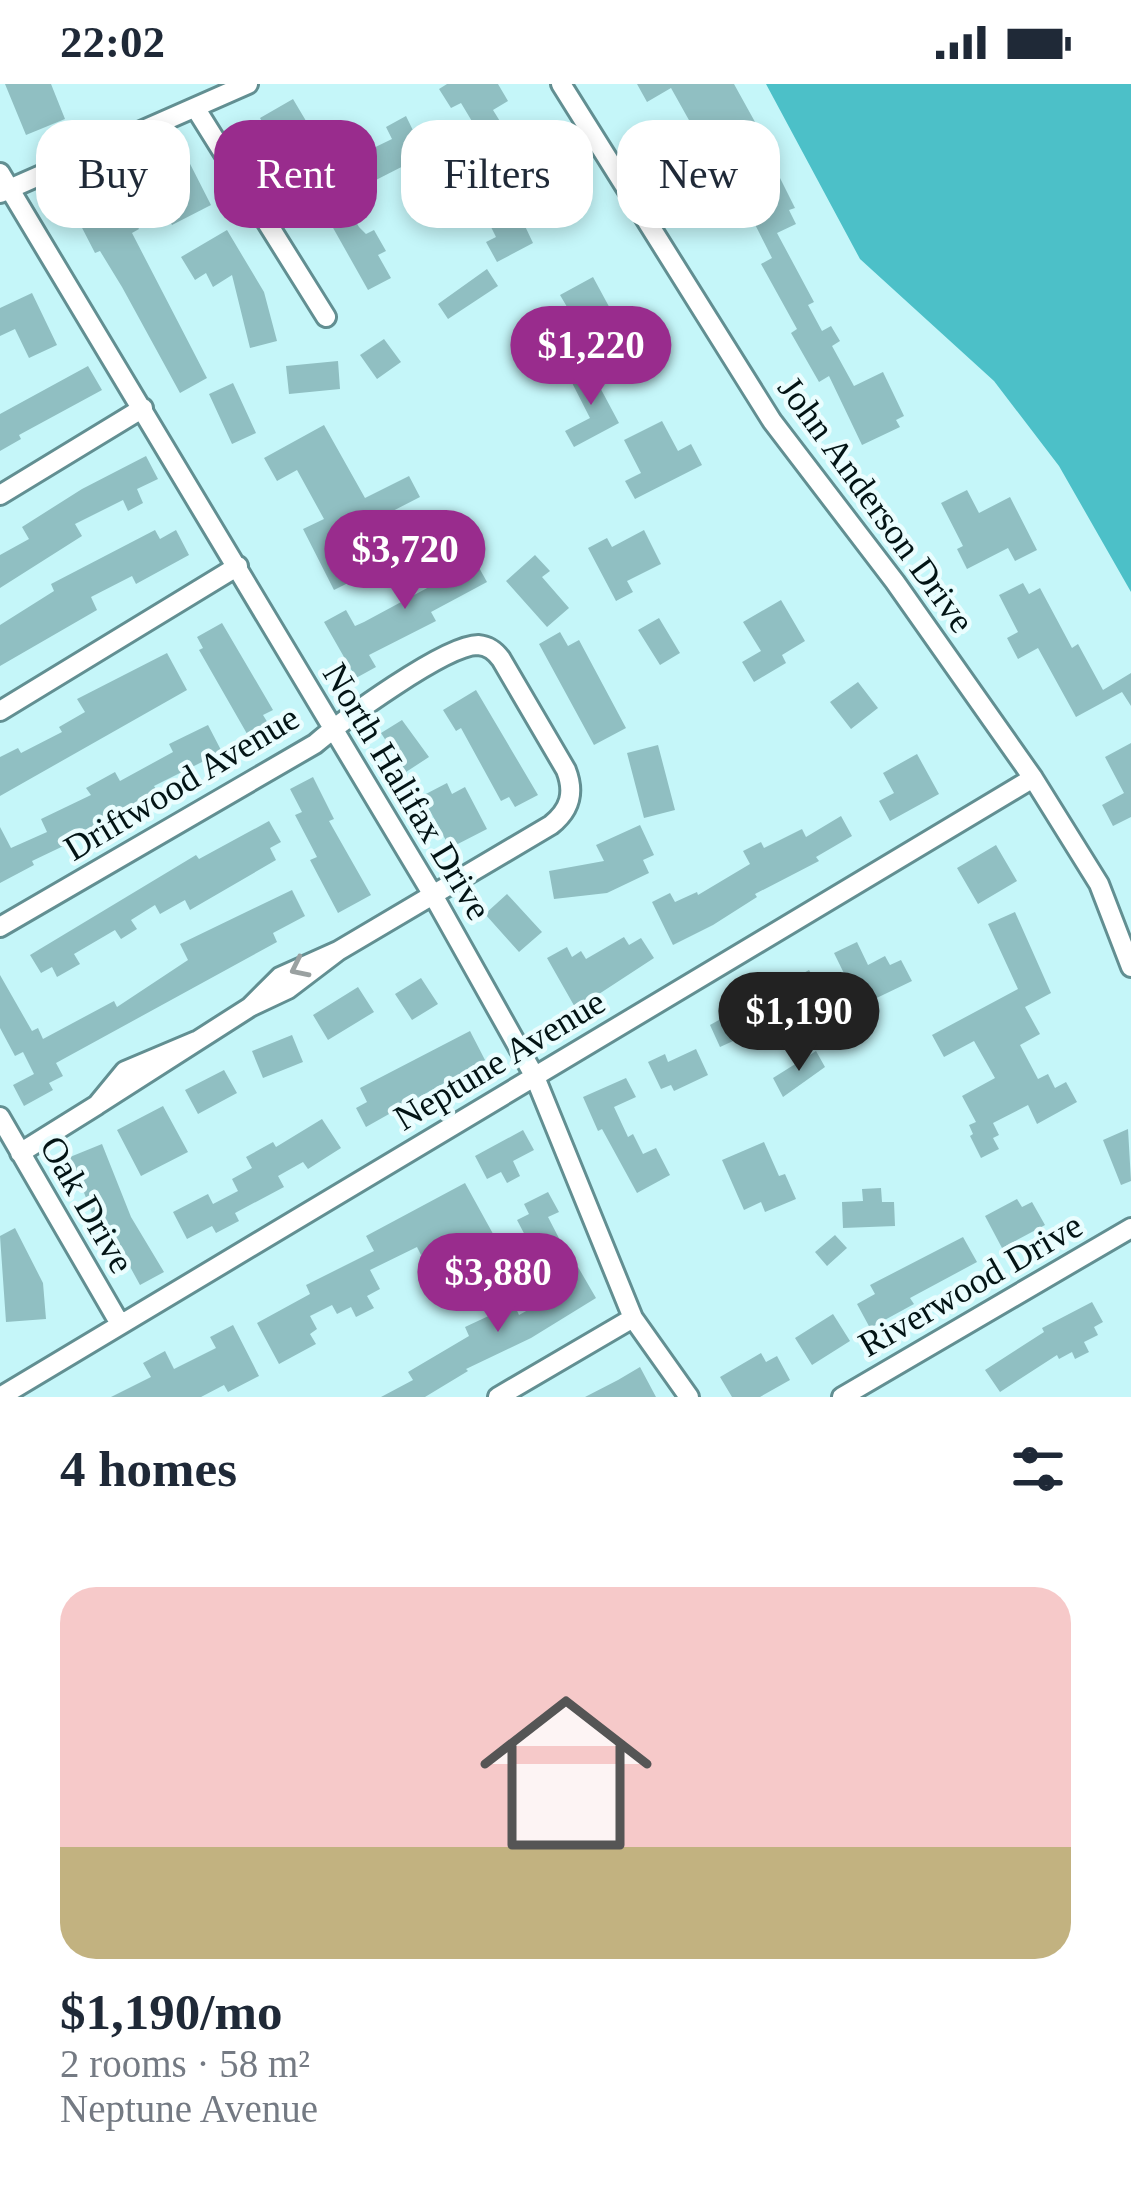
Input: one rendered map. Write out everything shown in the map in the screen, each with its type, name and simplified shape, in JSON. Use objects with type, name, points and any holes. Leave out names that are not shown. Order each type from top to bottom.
[{"type":"street","points":[[3,184],[248,84]]},
{"type":"street","name":"John Anderson Drive","points":[[562,84],[772,421],[895,582],[1033,778],[1100,884],[1131,967]]},
{"type":"street","points":[[196,109],[326,317]]},
{"type":"street","name":"North Halifax Drive","points":[[3,184],[143,408],[433,895],[535,1077],[633,1318],[689,1397]]},
{"type":"street","points":[[0,495],[143,408]]},
{"type":"street","points":[[0,711],[238,566]]},
{"type":"street","name":"Driftwood Avenue","points":[[0,927],[315,744],[352,713],[463,648],[482,645],[502,659],[566,770],[570,800],[550,825],[338,951],[288,989],[196,1041],[125,1071],[97,1105],[20,1153]]},
{"type":"street","name":"Neptune Avenue","points":[[0,1397],[1033,778]]},
{"type":"street","name":"Oak Drive","points":[[0,1117],[120,1324]]},
{"type":"street","name":"Riverwood Drive","points":[[842,1397],[1131,1228]]},
{"type":"street","points":[[498,1397],[633,1318]]},
{"type":"water","points":[[766,84],[1131,84],[1131,592],[1059,466],[994,381],[860,259]]},
{"type":"building","points":[[5,84],[51,84],[65,119],[36,120],[36,131],[26,135]]},
{"type":"building","points":[[447,84],[498,84],[508,101],[493,110],[499,120],[471,120],[461,103],[451,108],[439,89]]},
{"type":"building","points":[[637,84],[734,84],[754,120],[689,120],[671,88],[647,102]]},
{"type":"building","points":[[293,99],[305,120],[261,120]]},
{"type":"building","points":[[406,116],[408,120],[401,120],[401,167],[377,179],[377,146],[392,139],[386,127]]},
{"type":"building","points":[[190,164],[211,205],[190,216]]},
{"type":"building","points":[[780,178],[795,208],[789,210],[796,224],[777,233],[814,302],[808,305],[822,331],[831,326],[840,341],[832,346],[854,386],[883,372],[904,416],[896,420],[900,427],[862,445],[829,376],[819,382],[791,333],[797,329],[761,264],[772,258],[757,228],[780,228]]},
{"type":"building","points":[[82,228],[138,228],[132,233],[207,378],[180,393],[122,287],[100,251],[95,253]]},
{"type":"building","points":[[333,228],[360,228],[366,234],[374,230],[386,251],[378,255],[391,278],[368,290]]},
{"type":"building","points":[[492,228],[526,228],[533,243],[497,262],[486,242],[496,237]]},
{"type":"building","points":[[227,230],[264,292],[277,341],[250,348],[232,275],[213,287],[206,273],[195,280],[181,257]]},
{"type":"building","points":[[487,269],[498,286],[448,319],[438,304]]},
{"type":"building","points":[[593,277],[613,314],[557,344],[549,330],[573,317],[560,295]]},
{"type":"building","points":[[32,293],[57,345],[29,358],[15,329],[0,336],[0,308]]},
{"type":"building","points":[[384,339],[401,362],[377,379],[360,355]]},
{"type":"building","points":[[338,361],[340,389],[289,394],[286,366]]},
{"type":"building","points":[[588,365],[619,423],[574,447],[565,431],[590,418],[568,375]]},
{"type":"building","points":[[88,366],[102,390],[19,435],[21,439],[0,451],[0,414]]},
{"type":"building","points":[[233,383],[256,433],[232,444],[209,394]]},
{"type":"building","points":[[662,421],[678,451],[691,444],[702,465],[635,499],[625,481],[641,473],[624,440]]},
{"type":"building","points":[[324,425],[365,498],[409,476],[420,497],[350,533],[370,572],[334,590],[303,529],[324,519],[297,470],[277,481],[264,458]]},
{"type":"building","points":[[146,456],[158,479],[137,489],[143,503],[128,511],[123,500],[75,524],[82,536],[0,588],[0,555],[29,539],[22,527]]},
{"type":"building","points":[[967,490],[979,513],[1010,497],[1037,550],[1015,561],[1008,548],[967,569],[957,549],[963,546],[941,503]]},
{"type":"building","points":[[155,530],[160,539],[176,530],[189,555],[136,584],[132,576],[91,597],[97,610],[0,666],[0,625],[54,591],[51,584]]},
{"type":"building","points":[[644,530],[661,564],[627,581],[633,592],[616,601],[588,548],[607,538],[612,547]]},
{"type":"building","points":[[468,548],[487,582],[431,612],[436,621],[369,655],[376,667],[356,678],[324,622],[346,610],[355,626],[364,622],[429,587],[421,574]]},
{"type":"building","points":[[535,555],[550,571],[542,577],[569,608],[547,627],[506,581]]},
{"type":"building","points":[[1023,583],[1029,594],[1040,588],[1072,648],[1078,644],[1103,690],[1131,673],[1131,706],[1122,692],[1076,717],[1038,648],[1018,659],[1007,638],[1018,632],[999,595]]},
{"type":"building","points":[[781,600],[805,641],[782,655],[786,663],[754,682],[742,662],[761,651],[743,622]]},
{"type":"building","points":[[659,618],[680,653],[660,665],[638,630]]},
{"type":"building","points":[[222,623],[273,710],[263,715],[271,728],[250,739],[199,650],[203,648],[197,637]]},
{"type":"building","points":[[560,632],[568,646],[579,640],[626,728],[594,745],[539,644]]},
{"type":"building","points":[[167,653],[187,690],[0,796],[0,757],[18,748],[21,753],[62,732],[59,727],[85,712],[77,699]]},
{"type":"building","points":[[858,682],[878,708],[851,729],[830,702]]},
{"type":"building","points":[[476,690],[538,795],[515,807],[509,797],[501,801],[461,728],[456,731],[443,710]]},
{"type":"building","points":[[402,720],[429,757],[406,772],[381,733]]},
{"type":"building","points":[[208,725],[222,752],[154,786],[158,792],[0,883],[0,827],[11,848],[47,832],[41,819],[91,795],[86,788],[115,772],[120,781],[173,752],[169,744]]},
{"type":"building","points":[[1131,743],[1131,817],[1113,826],[1102,805],[1124,793],[1105,757]]},
{"type":"building","points":[[658,745],[675,810],[644,818],[627,753]]},
{"type":"building","points":[[917,754],[939,794],[890,821],[879,801],[894,793],[883,773]]},
{"type":"building","points":[[313,777],[334,819],[329,821],[371,895],[338,913],[310,860],[317,857],[295,815],[302,812],[290,789]]},
{"type":"building","points":[[447,783],[452,794],[465,787],[487,829],[450,848],[422,796]]},
{"type":"building","points":[[841,816],[852,836],[816,857],[819,861],[673,945],[652,902],[670,893],[675,902],[698,895],[750,864],[743,851],[761,842],[764,848],[802,829],[806,837]]},
{"type":"building","points":[[269,821],[281,842],[270,848],[276,860],[190,910],[185,900],[160,914],[155,905],[131,920],[137,929],[121,939],[115,930],[74,954],[80,964],[57,977],[52,967],[41,973],[30,955],[196,855],[199,859]]},
{"type":"building","points":[[640,825],[654,855],[643,860],[649,873],[607,893],[554,899],[549,871],[604,861],[596,845]]},
{"type":"building","points":[[996,845],[1017,881],[978,904],[957,868]]},
{"type":"building","points":[[292,890],[305,916],[273,933],[277,942],[56,1063],[63,1076],[49,1083],[53,1090],[24,1106],[13,1085],[34,1074],[23,1052],[15,1056],[0,1028],[0,975],[32,1031],[38,1028],[43,1039],[114,1001],[117,1007],[188,960],[180,944]]},
{"type":"building","points":[[507,894],[542,932],[519,952],[485,914]]},
{"type":"building","points":[[1015,912],[1051,993],[1025,1007],[1040,1034],[1020,1045],[1038,1079],[1048,1074],[1055,1088],[1066,1082],[1077,1102],[1037,1124],[1028,1105],[993,1123],[999,1149],[981,1158],[970,1136],[969,1125],[976,1122],[962,1096],[995,1078],[974,1041],[944,1057],[932,1035],[1018,989],[988,924]]},
{"type":"building","points":[[624,937],[629,945],[641,938],[654,958],[576,1009],[547,958],[567,947],[572,957],[581,951],[586,959]]},
{"type":"building","points":[[857,942],[868,965],[885,956],[890,965],[901,960],[912,981],[860,1006],[834,953]]},
{"type":"building","points":[[809,970],[826,998],[746,1045],[742,1037],[720,1047],[710,1025]]},
{"type":"building","points":[[421,978],[438,1004],[412,1020],[395,994]]},
{"type":"building","points":[[358,987],[374,1012],[328,1040],[313,1015]]},
{"type":"building","points":[[470,1031],[485,1060],[366,1127],[356,1108],[367,1102],[360,1088]]},
{"type":"building","points":[[292,1035],[303,1062],[263,1078],[252,1051]]},
{"type":"building","points":[[696,1049],[708,1075],[674,1091],[671,1085],[661,1089],[648,1062],[665,1054],[668,1062]]},
{"type":"building","points":[[816,1051],[825,1067],[783,1097],[773,1078]]},
{"type":"building","points":[[224,1070],[237,1093],[198,1114],[185,1090]]},
{"type":"building","points":[[626,1078],[636,1097],[614,1107],[628,1137],[633,1134],[643,1154],[656,1148],[670,1175],[637,1193],[583,1097]]},
{"type":"building","points":[[163,1106],[188,1152],[141,1176],[117,1130]]},
{"type":"building","points":[[322,1119],[341,1148],[308,1169],[303,1162],[278,1176],[284,1187],[235,1213],[239,1221],[216,1233],[212,1226],[187,1239],[173,1212],[208,1194],[213,1204],[238,1191],[232,1179],[252,1168],[246,1157],[273,1142],[276,1147]]},
{"type":"building","points":[[1128,1129],[1131,1181],[1121,1185],[1103,1140]]},
{"type":"building","points":[[523,1130],[534,1150],[513,1161],[520,1176],[507,1183],[501,1172],[487,1179],[475,1156]]},
{"type":"building","points":[[764,1142],[796,1199],[765,1212],[761,1202],[744,1210],[722,1160]]},
{"type":"building","points":[[102,1144],[131,1217],[164,1272],[140,1285],[99,1210],[92,1213],[70,1157]]},
{"type":"building","points":[[465,1183],[508,1261],[469,1282],[447,1242],[421,1255],[417,1247],[370,1270],[380,1289],[367,1296],[374,1308],[356,1317],[351,1307],[337,1314],[332,1305],[310,1316],[317,1329],[310,1334],[316,1344],[279,1364],[257,1323],[310,1294],[306,1285],[374,1251],[366,1236]]},
{"type":"building","points":[[881,1188],[882,1202],[894,1202],[895,1226],[843,1228],[842,1202],[863,1201],[862,1189]]},
{"type":"building","points":[[548,1192],[559,1212],[548,1217],[564,1248],[539,1262],[517,1220],[529,1214],[524,1204]]},
{"type":"building","points":[[1017,1199],[1022,1207],[1032,1202],[1045,1225],[1002,1248],[985,1216]]},
{"type":"building","points":[[15,1228],[43,1283],[46,1319],[6,1322],[0,1236]]},
{"type":"building","points":[[835,1235],[847,1248],[827,1266],[815,1252]]},
{"type":"building","points":[[963,1237],[977,1262],[910,1298],[914,1304],[870,1328],[857,1304],[875,1294],[870,1285]]},
{"type":"building","points":[[578,1267],[596,1298],[531,1338],[466,1369],[425,1397],[381,1397],[413,1380],[408,1372],[469,1336],[465,1327],[514,1304],[519,1315],[546,1300],[540,1289]]},
{"type":"building","points":[[1092,1302],[1103,1322],[1094,1327],[1098,1335],[1084,1342],[1089,1352],[1075,1359],[1072,1352],[1059,1359],[1057,1355],[1000,1392],[985,1370],[1044,1332],[1042,1328]]},
{"type":"building","points":[[833,1314],[850,1341],[812,1365],[795,1338]]},
{"type":"building","points":[[233,1325],[259,1376],[228,1392],[224,1385],[201,1397],[111,1397],[151,1377],[143,1363],[165,1351],[174,1369],[216,1348],[210,1337]]},
{"type":"building","points":[[761,1353],[766,1362],[777,1356],[790,1380],[760,1397],[732,1397],[720,1377]]},
{"type":"building","points":[[640,1367],[656,1397],[585,1397],[618,1380]]}]
